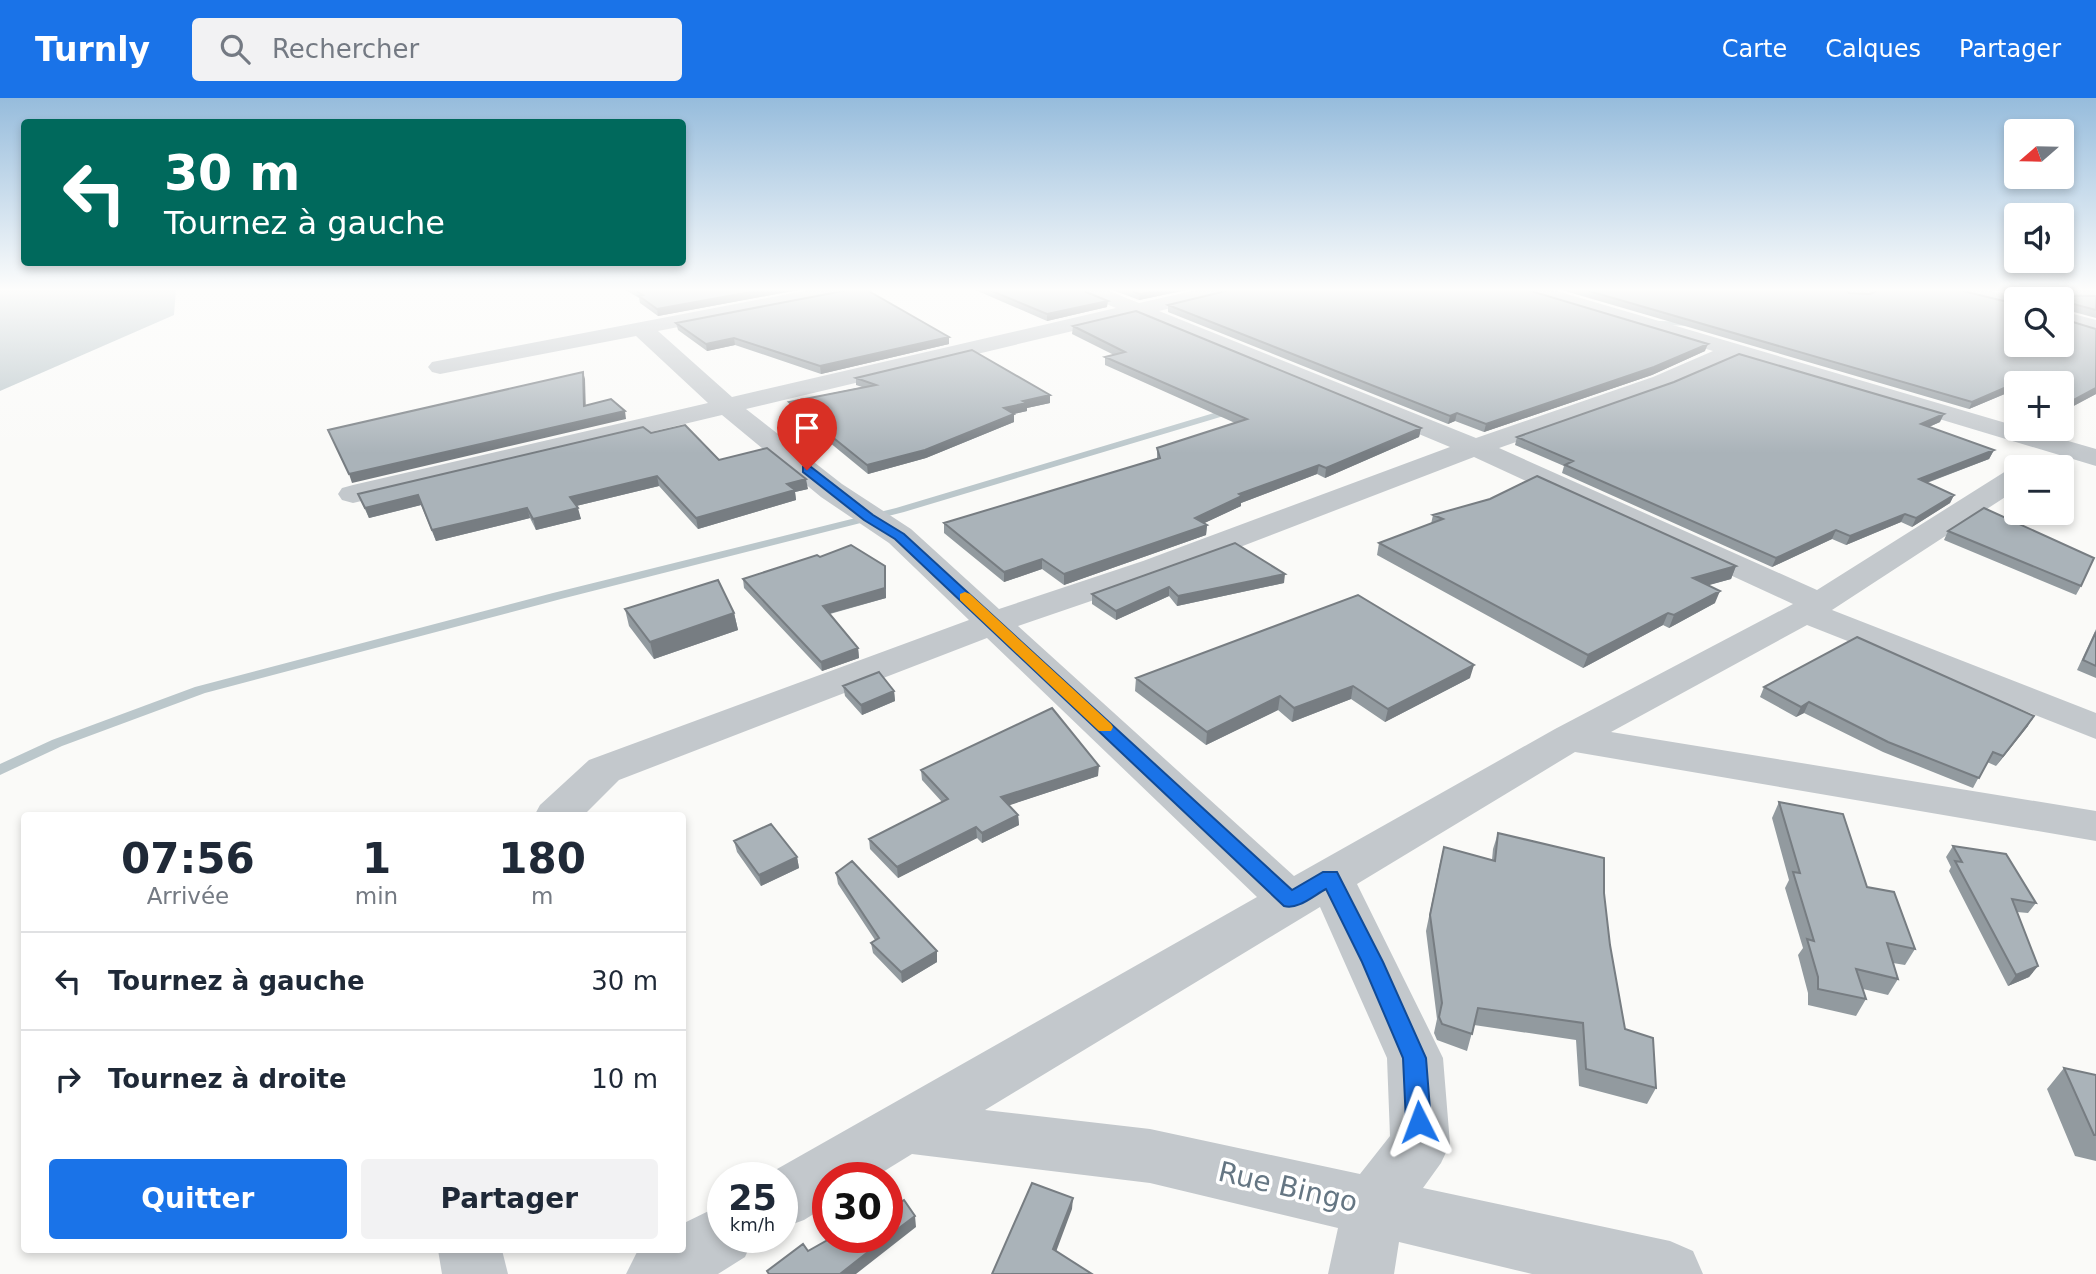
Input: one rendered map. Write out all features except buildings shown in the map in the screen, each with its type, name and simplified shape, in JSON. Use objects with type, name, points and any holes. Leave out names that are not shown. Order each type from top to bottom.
[{"type":"street","points":[[440,367],[560,344]]},
{"type":"street","points":[[659,344],[725,406],[869,518],[900,536],[993,622],[1310,889],[1372,962],[1415,1058],[1420,1144],[1374,1206],[1360,1274]]},
{"type":"street","points":[[353,494],[990,344]]},
{"type":"street","points":[[1218,344],[1475,447],[1812,607],[2096,727]]},
{"type":"street","points":[[1715,344],[2096,458]]},
{"type":"street","points":[[560,812],[604,770],[993,622],[1155,568],[1475,447],[1662,382],[1735,350]]},
{"type":"street","points":[[2051,455],[2096,428]]},
{"type":"street","points":[[798,1189],[1569,737],[1812,607],[2004,485]]},
{"type":"street","points":[[1569,737],[2096,826]]},
{"type":"street","name":"Rue Bingo","points":[[902,1127],[1150,1156],[1670,1274]]},
{"type":"street","points":[[659,1274],[707,1245]]},
{"type":"street","points":[[471,1253],[475,1274]]},
{"type":"shaded area","points":[[0,344],[108,344],[0,391]]},
{"type":"waterway","points":[[0,770],[57,743],[200,690],[557,596],[900,510],[1234,410]]},
{"type":"slow traffic","points":[[965,597],[1105,727]]},
{"type":"route","points":[[807,470],[869,518],[900,536],[1291,901],[1330,877],[1415,1058],[1419,1122]]}]
